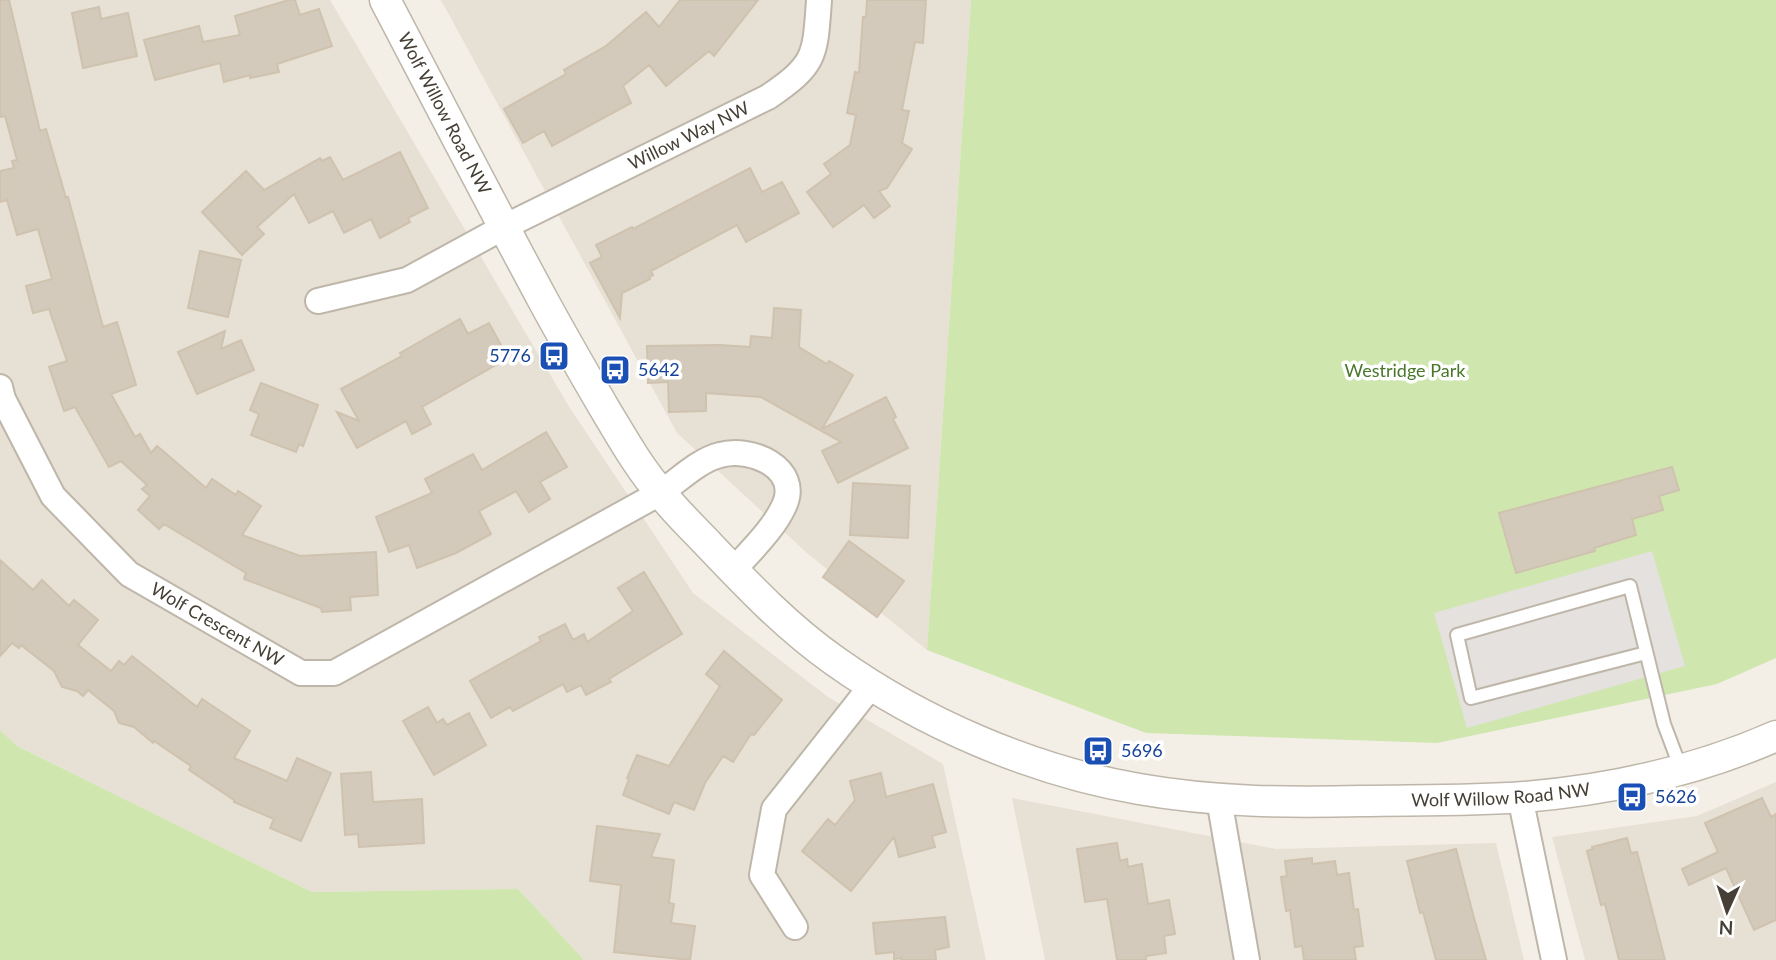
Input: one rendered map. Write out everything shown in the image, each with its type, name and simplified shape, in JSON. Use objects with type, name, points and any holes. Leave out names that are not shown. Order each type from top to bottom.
[{"type":"street","name":"Wolf Willow Road NW","points":[[385,0],[504,227],[602,404],[660,493],[733,571],[798,633],[834,661],[872,685],[961,733],[1054,769],[1136,789],[1219,799],[1279,802],[1520,797],[1574,792],[1681,770],[1721,758],[1776,736]]},
{"type":"street","name":"Willow Way NW","points":[[504,227],[768,97],[797,77],[810,62],[817,37],[818,0]]},
{"type":"street","points":[[318,301],[407,280],[504,227]]},
{"type":"street","name":"Wolf Crescent NW","points":[[0,387],[3,399],[53,496],[129,574],[301,673],[334,673],[660,493]]},
{"type":"street","points":[[660,493],[719,455],[750,453],[777,467],[786,483],[785,504],[733,571]]},
{"type":"street","points":[[795,928],[762,875],[774,809],[872,685]]},
{"type":"street","points":[[1520,797],[1554,960]]},
{"type":"street","points":[[1219,799],[1247,960]]},
{"type":"lane","points":[[1646,653],[1471,698],[1457,635],[1630,586],[1664,724],[1681,770]]},
{"type":"shaded area","points":[[0,0],[330,0],[568,405],[693,593],[828,697],[943,764],[986,960],[584,960],[518,889],[312,892],[17,746],[0,730]]},
{"type":"shaded area","points":[[441,0],[971,0],[927,650],[807,553],[677,433]]},
{"type":"shaded area","points":[[1652,551],[1685,666],[1467,728],[1434,613]]},
{"type":"shaded area","points":[[1776,782],[1776,960],[1585,960],[1552,837],[1697,816]]},
{"type":"shaded area","points":[[1012,798],[1276,849],[1496,843],[1524,960],[1045,960]]},
{"type":"green space","name":"Westridge Park","points":[[971,0],[1776,0],[1776,658],[1717,684],[1437,743],[1146,733],[927,650]]},
{"type":"green space","points":[[0,730],[17,746],[312,892],[518,889],[584,960],[0,960]]},
{"type":"building","points":[[0,0],[9,0],[40,131],[46,129],[66,198],[68,197],[103,327],[117,322],[136,385],[111,394],[135,437],[140,434],[151,453],[157,446],[206,488],[212,479],[236,495],[238,491],[261,506],[242,535],[300,556],[376,552],[378,595],[350,597],[351,610],[322,612],[321,608],[244,579],[246,573],[164,524],[159,529],[138,510],[150,496],[142,489],[147,485],[121,461],[109,467],[75,407],[64,411],[49,367],[67,361],[49,309],[33,313],[26,286],[52,279],[38,229],[17,235],[7,200],[0,202],[0,171],[14,168],[12,161],[17,160],[5,116],[0,117]]},
{"type":"building","points":[[295,0],[300,15],[319,9],[332,46],[277,64],[279,72],[250,78],[250,75],[224,82],[220,63],[155,80],[144,40],[199,26],[203,42],[240,35],[235,16]]},
{"type":"building","points":[[680,0],[758,0],[714,56],[709,51],[666,86],[649,65],[623,86],[631,103],[552,146],[544,131],[523,143],[504,109],[566,74],[564,70],[606,46],[646,12],[659,27]]},
{"type":"building","points":[[867,0],[926,0],[923,43],[915,42],[902,110],[909,111],[902,143],[912,149],[887,188],[879,191],[890,206],[874,218],[864,205],[833,227],[807,192],[831,174],[824,164],[850,145],[856,115],[847,113],[855,72],[859,73],[863,17],[866,17]]},
{"type":"building","points":[[99,7],[101,19],[128,13],[137,56],[83,68],[72,13]]},
{"type":"building","points":[[400,152],[428,208],[408,218],[410,222],[380,238],[371,219],[344,233],[333,211],[309,223],[294,194],[257,227],[264,234],[242,255],[202,212],[246,171],[264,190],[320,158],[322,161],[330,157],[343,180]]},
{"type":"building","points":[[750,168],[762,192],[782,182],[799,213],[746,242],[737,225],[651,271],[653,275],[650,279],[622,293],[620,318],[590,263],[602,257],[596,245],[632,227],[633,229]]},
{"type":"building","points":[[200,251],[241,260],[228,317],[188,308]]},
{"type":"building","points":[[774,308],[801,310],[799,347],[827,364],[829,361],[853,375],[822,429],[886,397],[896,417],[893,419],[908,448],[838,483],[822,451],[841,442],[761,397],[706,393],[706,411],[669,412],[668,382],[648,383],[647,346],[750,347],[751,336],[772,338]]},
{"type":"building","points":[[460,319],[468,334],[489,323],[508,358],[422,407],[431,424],[412,434],[406,421],[357,448],[337,412],[359,421],[341,389],[402,356],[400,353]]},
{"type":"building","points":[[225,331],[221,349],[241,340],[254,370],[197,394],[178,352]]},
{"type":"building","points":[[261,383],[318,405],[303,446],[299,444],[296,452],[251,435],[259,414],[250,410]]},
{"type":"building","points":[[546,432],[567,467],[540,482],[550,499],[529,512],[516,491],[479,511],[491,534],[456,553],[417,568],[409,545],[389,552],[376,517],[432,493],[425,479],[473,454],[482,470]]},
{"type":"building","points":[[1672,467],[1679,490],[1659,496],[1663,510],[1632,519],[1636,535],[1594,548],[1595,551],[1516,573],[1499,513]]},
{"type":"building","points":[[853,483],[910,486],[908,538],[850,535]]},
{"type":"building","points":[[849,541],[904,581],[877,617],[823,577]]},
{"type":"building","points":[[0,560],[33,590],[42,580],[69,606],[74,600],[98,620],[78,645],[111,671],[119,661],[124,665],[132,656],[197,707],[202,699],[250,731],[234,758],[287,781],[297,758],[331,773],[301,841],[270,828],[274,819],[234,802],[189,770],[191,766],[154,741],[153,743],[134,727],[119,723],[114,711],[88,690],[83,696],[77,691],[62,687],[54,671],[21,645],[19,648],[12,643],[0,656]]},
{"type":"building","points":[[644,572],[682,634],[609,679],[611,682],[586,695],[581,685],[567,692],[563,684],[513,711],[510,707],[491,718],[470,681],[541,641],[539,637],[565,624],[573,640],[584,634],[587,642],[633,611],[618,588]]},
{"type":"building","points":[[724,651],[782,700],[754,735],[751,734],[733,762],[723,756],[705,783],[694,810],[674,802],[669,814],[623,795],[637,755],[669,766],[720,686],[706,674]]},
{"type":"building","points":[[428,707],[437,723],[443,719],[447,725],[469,713],[486,745],[434,775],[403,721]]},
{"type":"building","points":[[371,772],[373,802],[422,799],[424,843],[359,847],[358,834],[345,835],[341,774]]},
{"type":"building","points":[[881,773],[886,797],[933,784],[946,832],[932,836],[935,847],[899,857],[894,837],[851,891],[802,851],[828,819],[835,825],[855,800],[850,781]]},
{"type":"building","points":[[1762,798],[1771,817],[1776,814],[1776,920],[1754,930],[1726,868],[1689,885],[1682,869],[1718,852],[1705,823]]},
{"type":"building","points":[[597,826],[660,834],[651,857],[674,860],[669,903],[674,904],[671,923],[695,926],[690,960],[614,952],[621,885],[590,881]]},
{"type":"building","points":[[1627,838],[1631,853],[1637,852],[1665,960],[1619,960],[1605,904],[1601,905],[1587,851],[1593,849],[1592,847]]},
{"type":"building","points":[[1117,843],[1120,861],[1127,859],[1128,867],[1142,864],[1148,904],[1169,900],[1175,934],[1164,936],[1166,953],[1146,956],[1146,960],[1117,960],[1107,899],[1085,902],[1077,849]]},
{"type":"building","points":[[1456,849],[1486,960],[1436,960],[1423,912],[1420,913],[1407,861]]},
{"type":"building","points":[[1312,858],[1312,864],[1335,861],[1337,875],[1349,873],[1363,946],[1354,947],[1356,960],[1304,960],[1302,946],[1295,947],[1290,910],[1286,911],[1281,877],[1287,876],[1285,861]]},
{"type":"building","points":[[945,917],[949,947],[935,950],[936,960],[894,959],[894,952],[876,954],[873,923]]},
{"type":"place","name":"5776","points":[[554,356]]},
{"type":"place","name":"5642","points":[[615,370]]},
{"type":"place","name":"5696","points":[[1098,751]]},
{"type":"place","name":"5626","points":[[1632,797]]}]
